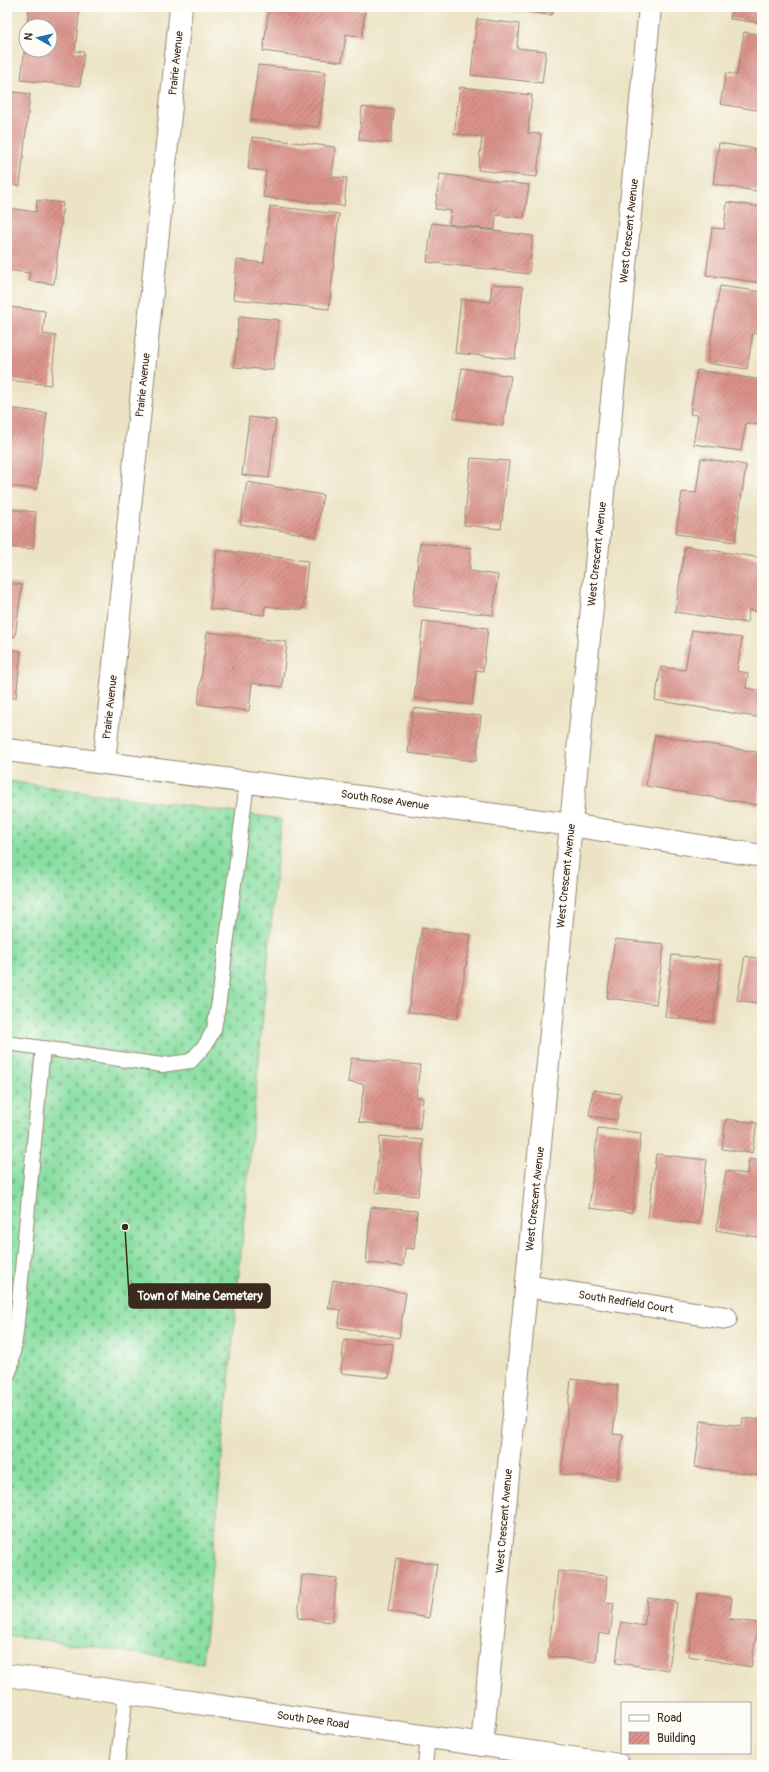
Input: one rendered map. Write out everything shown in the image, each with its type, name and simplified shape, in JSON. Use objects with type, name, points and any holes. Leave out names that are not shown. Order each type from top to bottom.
[{"type":"street","name":"Prairie Avenue","points":[[104,763],[182,7]]},
{"type":"street","name":"West Crescent Avenue","points":[[482,1746],[650,7]]},
{"type":"street","name":"South Rose Avenue","points":[[7,750],[571,825],[762,856]]},
{"type":"street","name":"South Redfield Court","points":[[526,1286],[726,1318]]},
{"type":"street","name":"South Dee Road","points":[[7,1675],[618,1765]]},
{"type":"lane","points":[[7,1043],[162,1065],[191,1061],[206,1044],[214,1029],[219,1001],[247,782]]},
{"type":"lane","points":[[7,1377],[11,1367],[16,1333],[43,1048]]},
{"type":"lane","points":[[117,1765],[126,1693]]},
{"type":"lane","points":[[425,1765],[428,1738]]},
{"type":"green space","points":[[7,781],[281,819],[203,1663],[7,1635]]},
{"type":"building","points":[[29,7],[80,7],[75,51],[84,52],[80,86],[21,80],[24,58],[58,58],[58,18],[28,18]]},
{"type":"building","points":[[269,7],[348,7],[365,10],[362,37],[346,34],[342,62],[263,51]]},
{"type":"building","points":[[482,7],[553,7],[552,15]]},
{"type":"building","points":[[732,7],[762,7],[762,23],[730,19]]},
{"type":"building","points":[[477,19],[519,24],[517,48],[546,51],[542,83],[471,75]]},
{"type":"building","points":[[744,32],[762,35],[762,111],[720,104],[726,73],[737,75]]},
{"type":"building","points":[[258,65],[326,72],[319,127],[251,120]]},
{"type":"building","points":[[460,87],[532,95],[528,133],[541,134],[537,177],[478,170],[482,137],[454,134]]},
{"type":"building","points":[[7,91],[30,94],[20,186],[7,184]]},
{"type":"building","points":[[362,107],[394,110],[391,143],[359,140]]},
{"type":"building","points":[[252,137],[335,147],[332,177],[347,178],[344,206],[263,197],[266,171],[248,169]]},
{"type":"building","points":[[719,143],[762,150],[762,192],[713,184]]},
{"type":"building","points":[[440,174],[529,185],[524,218],[496,215],[495,230],[449,224],[451,211],[435,209]]},
{"type":"building","points":[[37,200],[63,203],[54,284],[29,281],[30,273],[7,270],[7,208],[36,212]]},
{"type":"building","points":[[727,202],[762,207],[762,283],[706,275],[712,228],[724,229]]},
{"type":"building","points":[[270,206],[339,214],[329,309],[233,299],[237,260],[264,263]]},
{"type":"building","points":[[432,223],[533,236],[529,274],[427,262]]},
{"type":"building","points":[[492,284],[523,287],[515,359],[455,353],[461,299],[490,302]]},
{"type":"building","points":[[720,286],[762,292],[762,334],[753,333],[747,369],[707,363]]},
{"type":"building","points":[[7,307],[45,311],[43,334],[56,336],[51,385],[7,380]]},
{"type":"building","points":[[239,316],[279,320],[273,370],[234,367]]},
{"type":"building","points":[[462,368],[511,376],[503,426],[454,418]]},
{"type":"building","points":[[697,370],[762,380],[762,425],[746,423],[741,451],[693,444],[698,415],[690,414]]},
{"type":"building","points":[[7,408],[47,413],[37,489],[7,486]]},
{"type":"building","points":[[249,417],[276,420],[269,478],[242,475]]},
{"type":"building","points":[[471,458],[509,461],[501,529],[464,525]]},
{"type":"building","points":[[701,458],[746,465],[735,542],[676,534],[682,492],[696,493]]},
{"type":"building","points":[[247,482],[323,495],[316,536],[240,524]]},
{"type":"building","points":[[7,509],[36,512],[33,549],[7,547]]},
{"type":"building","points":[[420,543],[471,548],[469,571],[498,575],[493,615],[413,606]]},
{"type":"building","points":[[685,546],[762,558],[762,613],[749,610],[747,623],[675,612]]},
{"type":"building","points":[[217,550],[308,561],[303,610],[265,606],[264,615],[210,609]]},
{"type":"building","points":[[7,583],[22,585],[15,637],[7,636]]},
{"type":"building","points":[[423,621],[488,628],[483,671],[476,670],[472,705],[414,698]]},
{"type":"building","points":[[692,630],[742,638],[737,671],[748,673],[746,688],[762,691],[762,718],[655,700],[661,667],[685,670]]},
{"type":"building","points":[[207,632],[287,642],[282,687],[252,683],[249,711],[198,704]]},
{"type":"building","points":[[7,649],[21,651],[16,698],[7,697]]},
{"type":"building","points":[[413,708],[481,716],[476,761],[408,753]]},
{"type":"building","points":[[655,735],[762,753],[762,779],[758,805],[646,786]]},
{"type":"building","points":[[422,927],[471,935],[457,1019],[408,1012]]},
{"type":"building","points":[[615,939],[664,944],[656,1004],[607,998]]},
{"type":"building","points":[[672,955],[721,960],[713,1022],[665,1017]]},
{"type":"building","points":[[745,956],[762,959],[762,1004],[737,1000]]},
{"type":"building","points":[[351,1058],[420,1065],[416,1097],[423,1098],[420,1129],[359,1122],[364,1084],[348,1082]]},
{"type":"building","points":[[593,1090],[621,1094],[617,1120],[589,1116]]},
{"type":"building","points":[[726,1119],[757,1123],[752,1153],[722,1149]]},
{"type":"building","points":[[598,1128],[641,1133],[632,1213],[589,1208]]},
{"type":"building","points":[[380,1136],[423,1140],[418,1196],[375,1192]]},
{"type":"building","points":[[656,1154],[707,1160],[699,1224],[648,1218]]},
{"type":"building","points":[[749,1159],[762,1161],[762,1238],[716,1230],[726,1171],[747,1174]]},
{"type":"building","points":[[371,1207],[417,1211],[414,1249],[405,1248],[403,1266],[366,1263]]},
{"type":"building","points":[[333,1280],[406,1293],[399,1338],[338,1327],[341,1310],[328,1308]]},
{"type":"building","points":[[344,1340],[393,1344],[389,1378],[341,1373]]},
{"type":"building","points":[[571,1379],[618,1385],[613,1434],[623,1435],[617,1480],[561,1474]]},
{"type":"building","points":[[743,1418],[762,1420],[762,1456],[760,1475],[695,1467],[701,1421],[742,1426]]},
{"type":"building","points":[[396,1558],[437,1564],[429,1618],[388,1611]]},
{"type":"building","points":[[558,1571],[607,1576],[605,1602],[614,1603],[610,1635],[599,1633],[596,1662],[548,1656]]},
{"type":"building","points":[[302,1575],[337,1579],[332,1622],[298,1618]]},
{"type":"building","points":[[698,1593],[732,1598],[729,1619],[758,1623],[751,1667],[688,1656]]},
{"type":"building","points":[[648,1598],[677,1602],[669,1670],[616,1663],[621,1622],[644,1626]]},
{"type":"building","points":[[762,1663],[762,1679],[759,1678]]},
{"type":"place","name":"Town of Maine Cemetery","points":[[125,1227]]}]
